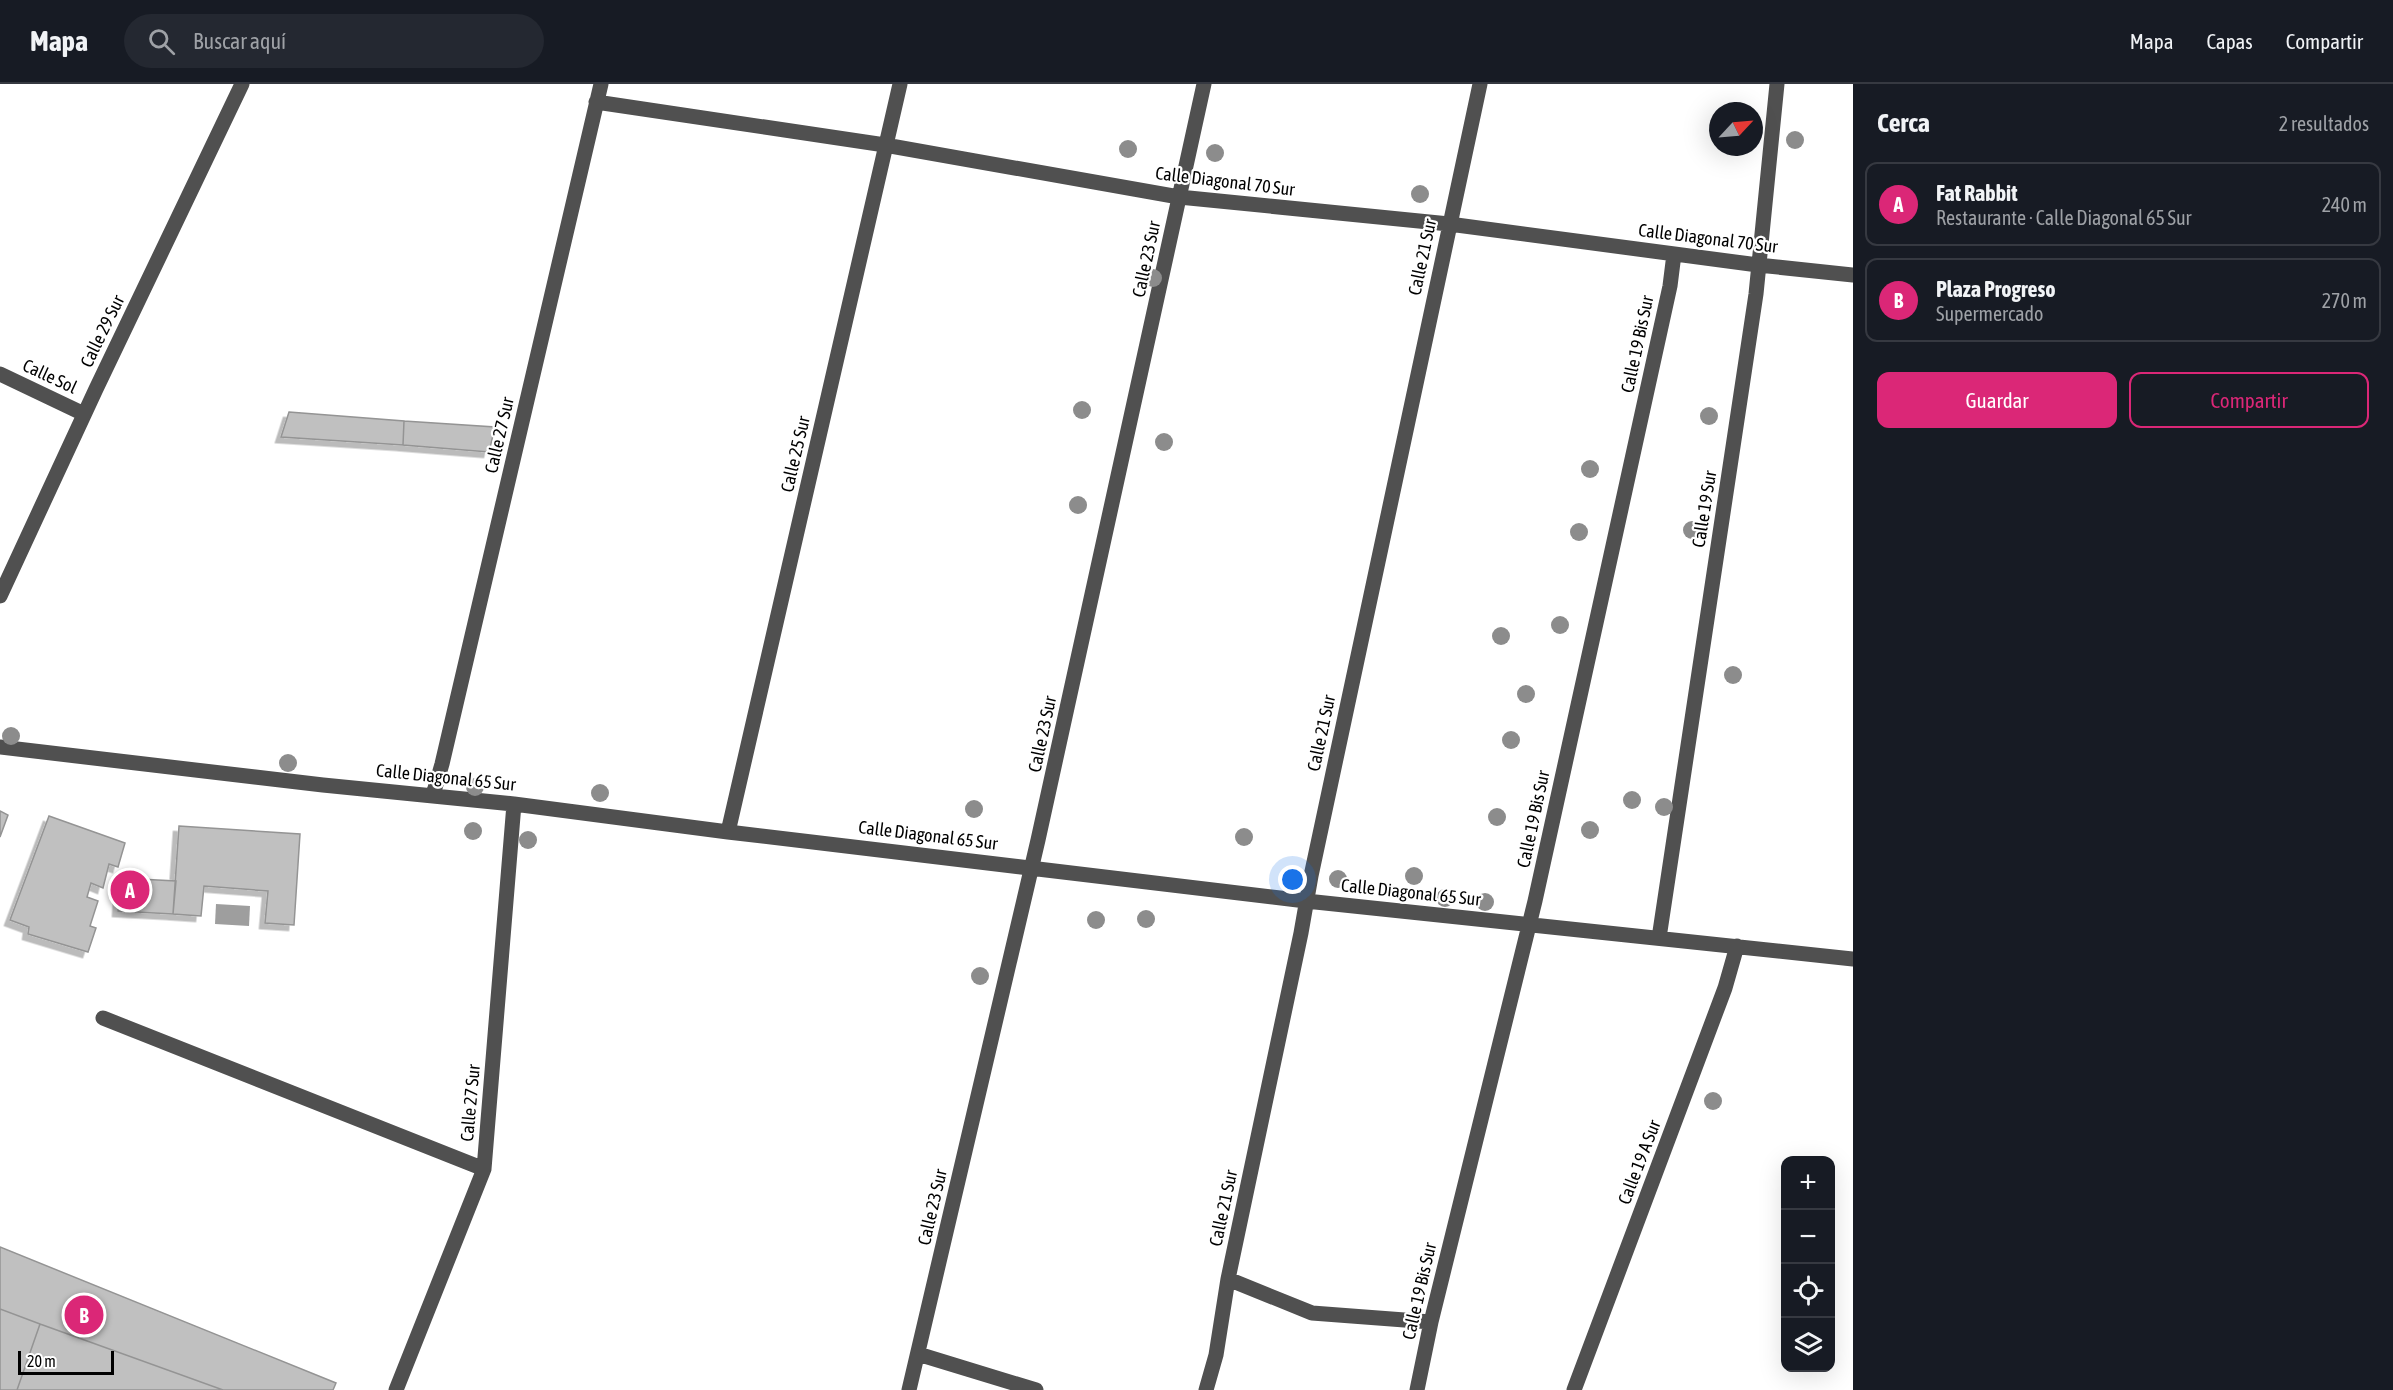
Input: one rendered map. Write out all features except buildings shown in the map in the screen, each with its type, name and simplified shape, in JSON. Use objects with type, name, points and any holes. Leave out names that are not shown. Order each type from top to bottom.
[{"type":"street","name":"Calle 29 Sur","points":[[0,596],[84,414],[242,84]]},
{"type":"street","name":"Calle 27 Sur","points":[[433,795],[601,84]]},
{"type":"street","name":"Calle 25 Sur","points":[[728,832],[900,84]]},
{"type":"street","name":"Calle 23 Sur","points":[[909,1390],[1031,867],[1204,84]]},
{"type":"street","name":"Calle 21 Sur","points":[[1206,1390],[1216,1355],[1228,1279],[1306,902],[1480,84]]},
{"type":"street","name":"Calle 19 Sur","points":[[1659,938],[1756,294],[1777,84]]},
{"type":"street","name":"Calle Diagonal 70 Sur","points":[[596,102],[885,145],[1179,197],[1449,224],[1758,265],[1853,275]]},
{"type":"street","name":"Calle 19 Bis Sur","points":[[1417,1390],[1431,1322],[1520,955],[1530,925],[1670,286],[1674,254]]},
{"type":"street","name":"Calle Sol","points":[[0,374],[84,414]]},
{"type":"street","name":"Calle Diagonal 65 Sur","points":[[0,747],[323,785],[514,804],[1306,902],[1853,959]]},
{"type":"street","name":"Calle 27 Sur","points":[[396,1390],[484,1169],[514,804]]},
{"type":"street","name":"Calle 19 A Sur","points":[[1574,1390],[1725,988],[1737,946]]},
{"type":"street","points":[[103,1018],[484,1169]]},
{"type":"street","points":[[1228,1279],[1312,1313],[1431,1322]]},
{"type":"street","points":[[918,1354],[1036,1390]]},
{"type":"shaded area","points":[[216,904],[250,906],[249,926],[215,924]]},
{"type":"place","name":"Fat Rabbit","points":[[130,890]]},
{"type":"place","name":"Plaza Progreso","points":[[84,1315]]}]
